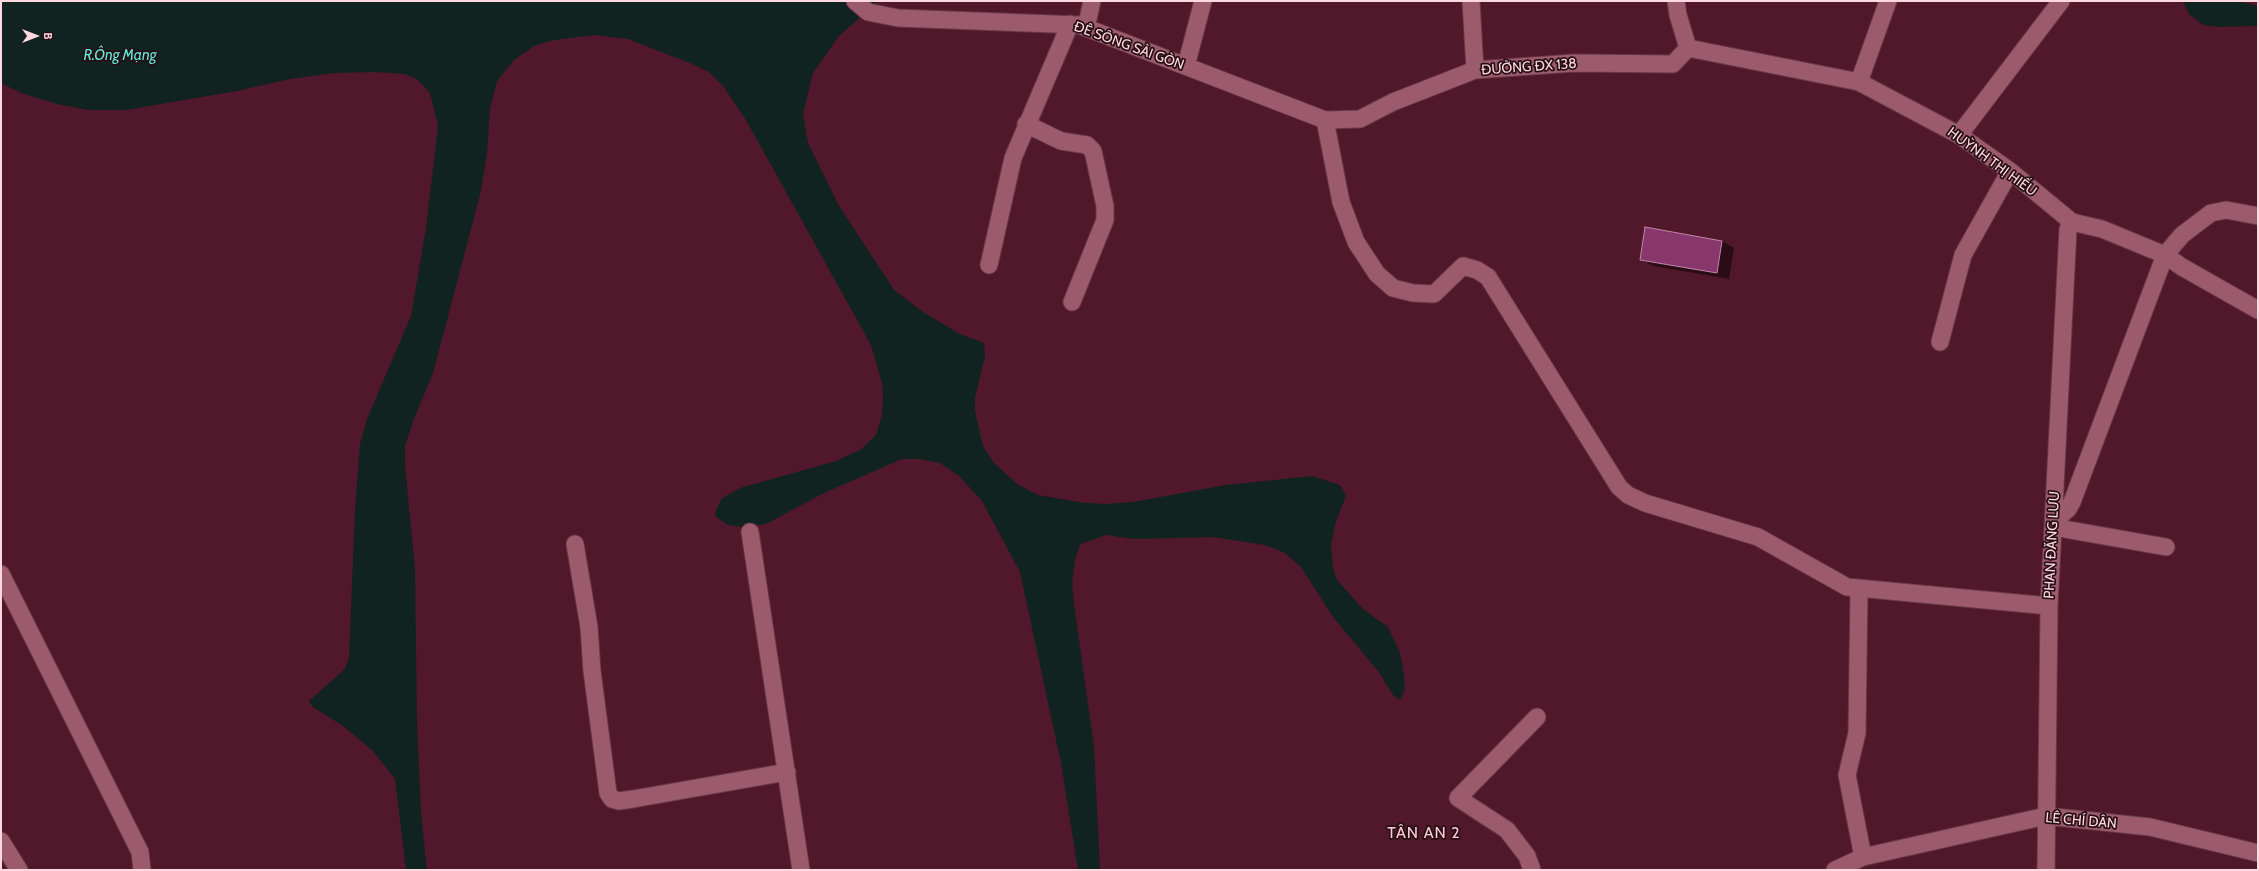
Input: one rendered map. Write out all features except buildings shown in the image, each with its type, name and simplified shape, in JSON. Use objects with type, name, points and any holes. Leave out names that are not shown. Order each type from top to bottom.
[{"type":"street","points":[[989,265],[1013,158],[1026,124],[1092,1]]},
{"type":"street","points":[[1186,66],[1203,1]]},
{"type":"street","points":[[1471,1],[1475,70]]},
{"type":"street","points":[[1676,1],[1678,15],[1688,48]]},
{"type":"street","points":[[1859,82],[1888,1]]},
{"type":"street","points":[[1959,135],[2061,1]]},
{"type":"street","name":"ĐÊ SÔNG SÀI GÒN","points":[[861,6],[898,18],[1078,26],[1325,120]]},
{"type":"street","name":"ĐƯỜNG ĐX 138","points":[[1325,120],[1360,119],[1393,102],[1475,70],[1574,64],[1673,64],[1688,48]]},
{"type":"street","name":"HUỲNH THỊ HIẾU","points":[[1688,48],[1859,82],[1959,135],[2010,171],[2072,222],[2102,229],[2165,255],[2182,267],[2258,310]]},
{"type":"street","points":[[1325,120],[1342,202],[1356,242],[1377,274],[1393,288],[1413,293],[1434,294],[1464,266],[1477,270],[1488,277],[1619,487],[1628,495],[1645,503],[1758,537],[1846,587],[2049,606]]},
{"type":"street","points":[[1026,124],[1061,141],[1087,145],[1093,151],[1105,206],[1105,220],[1072,302]]},
{"type":"street","points":[[1940,342],[1963,255],[2010,171]]},
{"type":"street","points":[[2053,524],[2068,509],[2072,502],[2165,255],[2182,235],[2211,213],[2226,210],[2258,216]]},
{"type":"street","name":"PHAN ĐĂNG LƯU","points":[[2046,870],[2049,606],[2068,229],[2072,222]]},
{"type":"street","points":[[2053,524],[2166,547]]},
{"type":"street","points":[[750,532],[801,870]]},
{"type":"street","points":[[575,544],[590,633],[592,671],[608,793],[612,799],[619,801],[632,799],[787,772]]},
{"type":"street","points":[[1,574],[140,852],[142,870]]},
{"type":"street","points":[[1859,589],[1857,733],[1847,775],[1863,857]]},
{"type":"street","points":[[1532,870],[1527,856],[1507,830],[1458,798],[1537,717]]},
{"type":"street","name":"LÊ CHÍ DÂN","points":[[1835,870],[1863,857],[2046,816],[2150,827],[2258,852]]},
{"type":"street","points":[[1,841],[19,870]]},
{"type":"water","name":"R.Ông Mạng","points":[[1,1],[878,1],[838,37],[813,73],[803,114],[808,143],[838,204],[894,290],[923,312],[960,334],[984,343],[985,356],[975,398],[975,411],[983,446],[994,463],[1017,484],[1038,495],[1085,503],[1106,504],[1133,502],[1226,485],[1312,476],[1340,485],[1346,496],[1336,521],[1331,545],[1333,568],[1337,580],[1363,609],[1388,627],[1400,653],[1403,669],[1405,689],[1400,700],[1393,695],[1378,671],[1333,617],[1301,567],[1285,553],[1265,545],[1213,537],[1133,539],[1107,535],[1080,544],[1075,560],[1072,583],[1094,747],[1100,870],[1078,870],[1061,763],[1020,572],[982,501],[959,476],[940,463],[920,459],[902,459],[824,493],[766,524],[741,527],[728,525],[716,517],[715,512],[722,498],[740,488],[836,461],[860,450],[876,435],[882,415],[882,383],[871,345],[746,120],[723,86],[709,72],[690,63],[628,39],[594,35],[554,40],[534,46],[514,60],[497,81],[490,109],[487,154],[480,195],[433,373],[414,419],[405,446],[405,466],[415,568],[417,721],[421,813],[427,870],[406,870],[395,779],[373,751],[343,726],[313,707],[309,701],[345,669],[349,658],[355,510],[360,444],[367,419],[411,316],[426,228],[438,126],[430,93],[417,79],[405,74],[375,72],[334,73],[290,79],[237,91],[126,110],[88,110],[57,104],[21,93],[1,83]]},
{"type":"water","points":[[2183,1],[2237,1],[2258,6],[2258,26],[2218,27],[2203,25],[2189,14]]},
{"type":"district","name":"TÂN AN 2","points":[[1424,833]]}]
